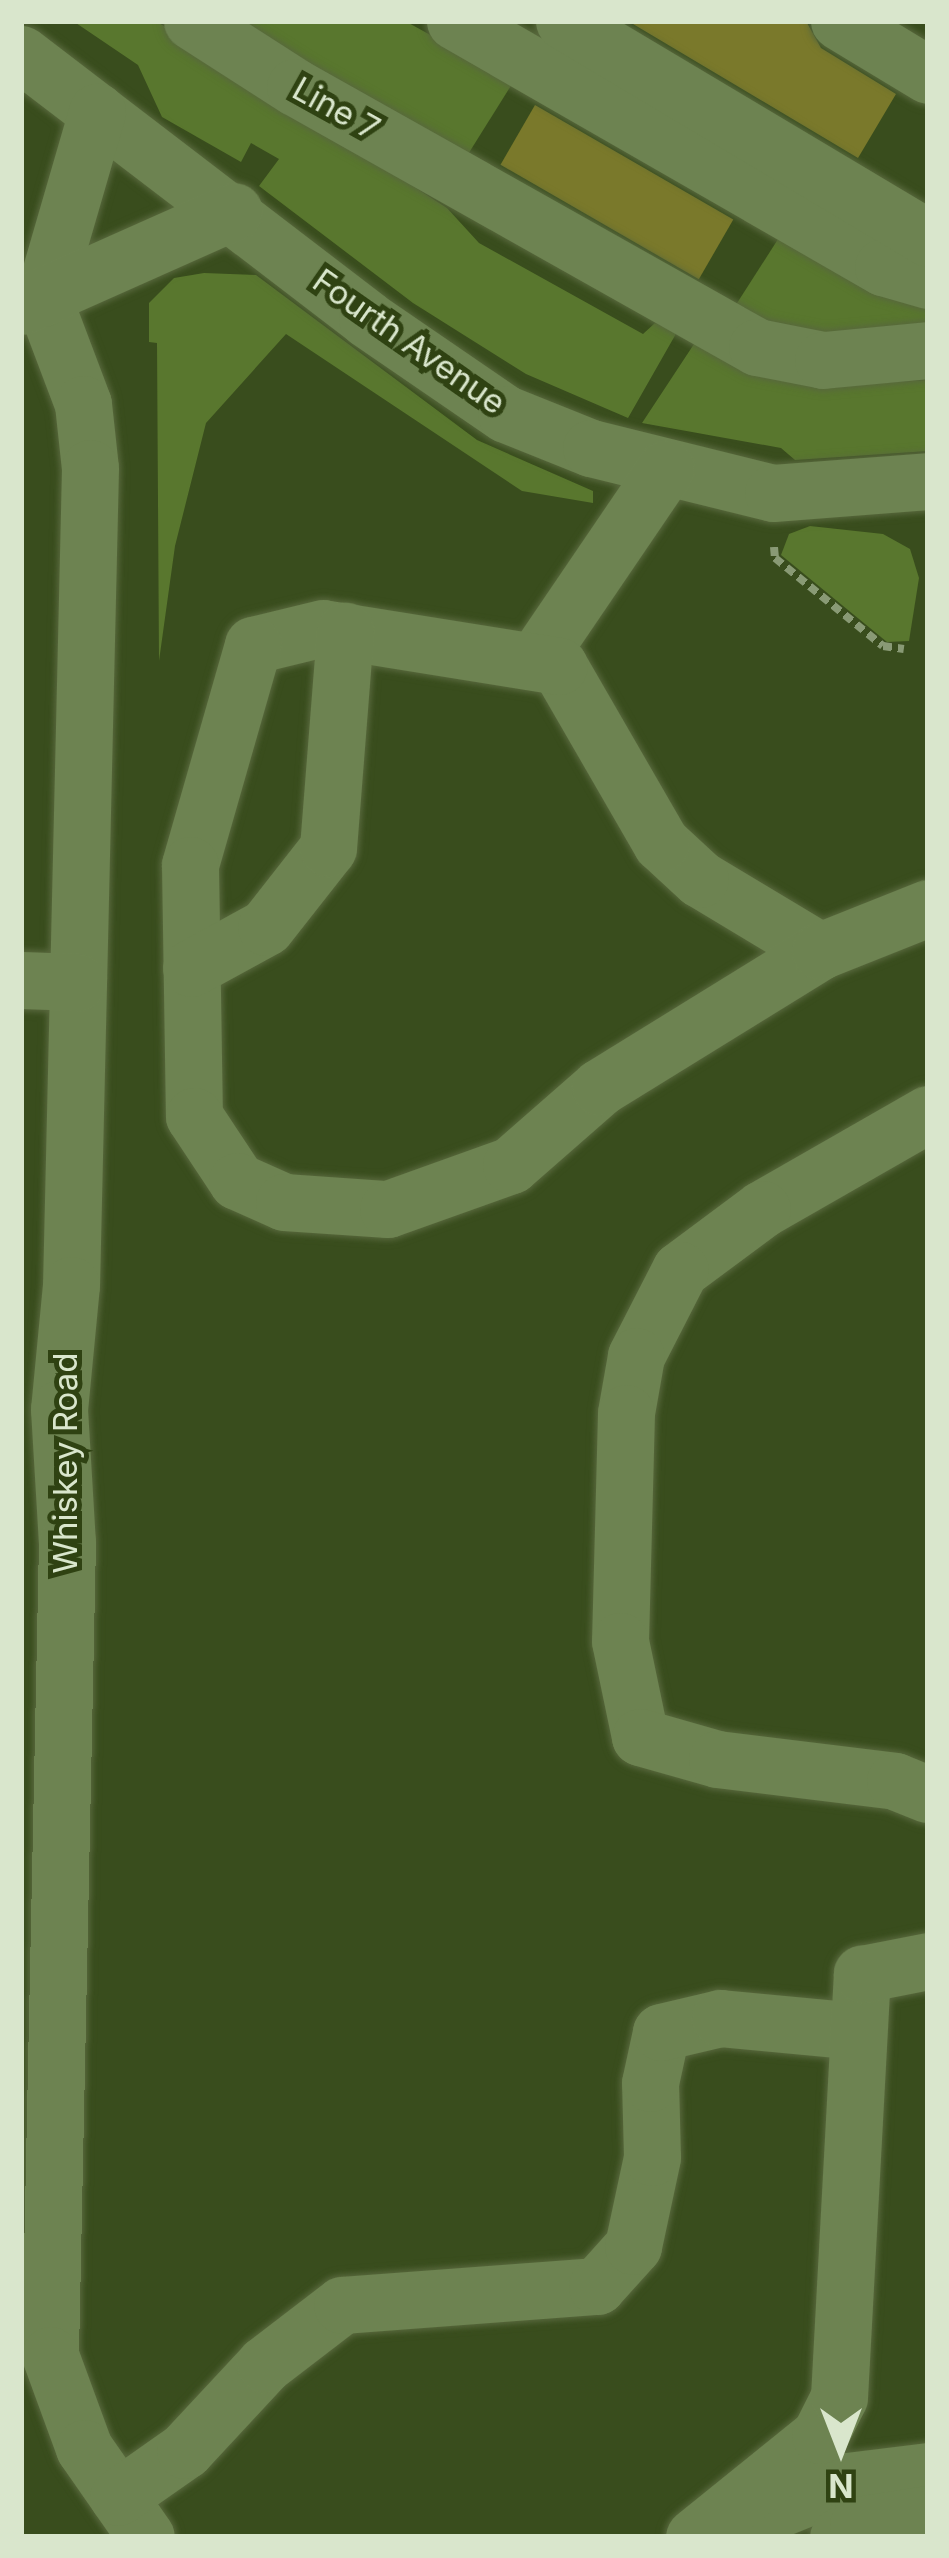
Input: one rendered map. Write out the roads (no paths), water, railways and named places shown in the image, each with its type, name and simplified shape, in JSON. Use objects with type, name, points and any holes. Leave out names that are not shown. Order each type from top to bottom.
[{"type":"lane","name":"Line 7","points":[[192,21],[295,88],[757,347],[823,360],[928,350]]},
{"type":"lane","points":[[455,21],[566,43],[928,238]]},
{"type":"lane","points":[[839,21],[928,75]]},
{"type":"lane","points":[[566,43],[883,267],[928,280]]},
{"type":"lane","name":"Fourth Avenue","points":[[21,54],[234,211],[367,319],[506,414],[666,468],[773,493],[928,482]]},
{"type":"lane","points":[[32,302],[97,112]]},
{"type":"lane","points":[[32,302],[234,211]]},
{"type":"lane","name":"Whiskey Road","points":[[32,302],[83,404],[90,468],[71,1285],[43,1596],[35,2221],[50,2355],[61,2401],[132,2517]]},
{"type":"lane","points":[[536,661],[666,468]]},
{"type":"lane","points":[[820,951],[700,879],[662,843],[560,667],[322,628],[253,645],[190,865],[194,1116],[237,1181],[284,1202],[388,1209],[511,1165],[600,1087],[820,951],[928,908]]},
{"type":"lane","points":[[191,968],[266,927],[328,848],[345,631]]},
{"type":"lane","points":[[21,980],[78,982]]},
{"type":"lane","points":[[928,1114],[762,1209],[680,1270],[636,1356],[626,1413],[620,1641],[640,1736],[717,1760],[895,1780],[928,1795]]},
{"type":"lane","points":[[694,2537],[820,2434],[839,2397],[862,1974],[928,1961]]},
{"type":"lane","points":[[132,2517],[185,2450],[265,2364],[342,2305],[597,2286],[633,2246],[652,2157],[650,2083],[662,2032],[720,2018],[857,2031]]},
{"type":"lane","points":[[740,2537],[758,2517],[848,2481],[928,2471]]},
{"type":"lane","points":[[838,2537],[858,2525],[928,2514]]}]
